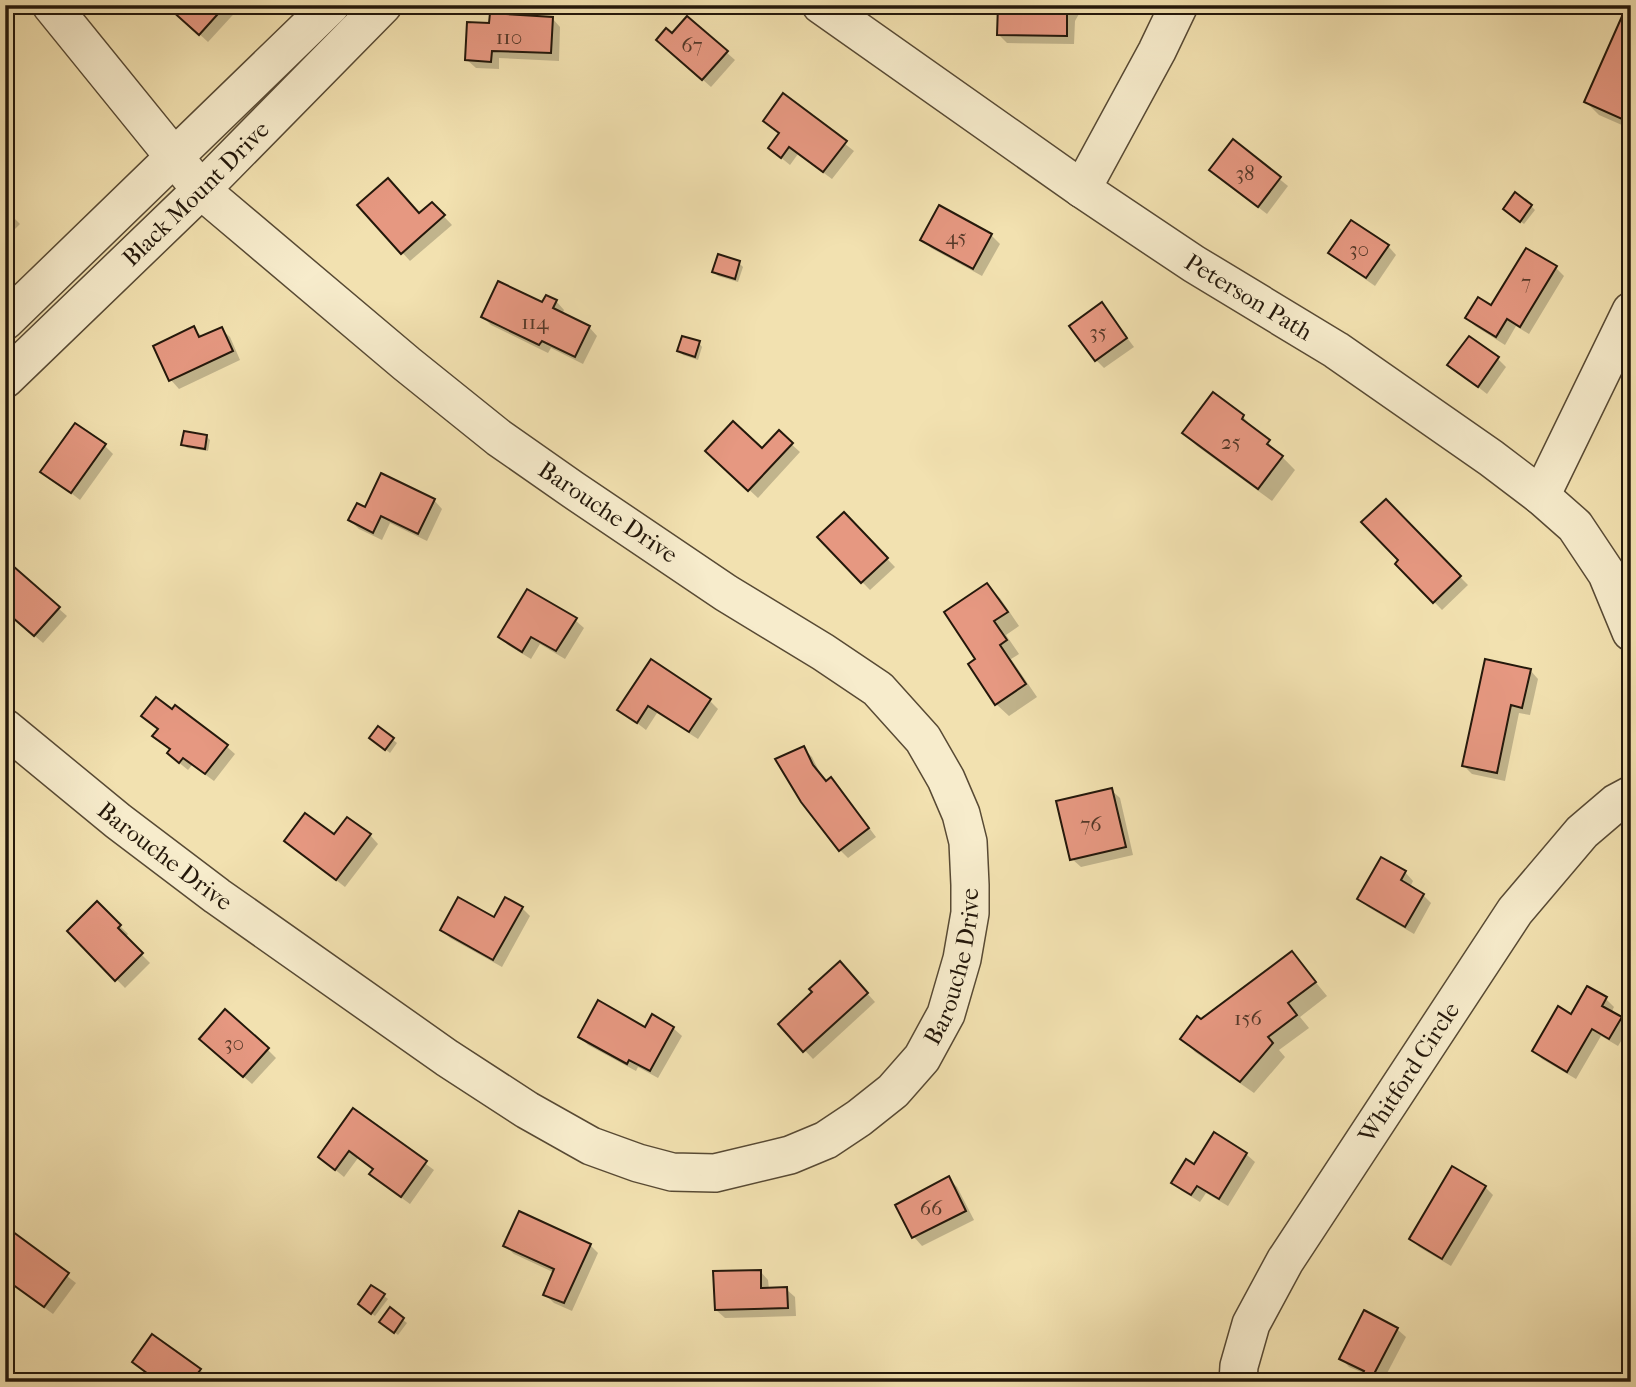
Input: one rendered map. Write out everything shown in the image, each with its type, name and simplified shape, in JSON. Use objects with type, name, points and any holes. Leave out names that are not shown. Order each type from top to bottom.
[{"type":"street","name":"Barouche Drive","points":[[5,728],[118,821],[217,896],[447,1058],[527,1110],[591,1146],[672,1172],[715,1173],[790,1155],[826,1140],[859,1118],[893,1091],[922,1058],[946,1014],[962,959],[970,913],[968,842],[961,814],[941,769],[923,739],[878,689],[726,593],[499,438],[407,364],[201,190],[51,5]]},
{"type":"street","name":"Black Mount Drive","points":[[5,321],[331,5]]},
{"type":"street","name":"Black Mount Drive","points":[[5,379],[201,190],[383,5]]},
{"type":"street","name":"Peterson Path","points":[[821,5],[1082,189],[1194,264],[1336,350],[1542,496],[1575,526],[1608,574],[1631,632]]},
{"type":"street","points":[[1082,189],[1179,5]]},
{"type":"street","points":[[1542,496],[1631,311]]},
{"type":"street","name":"Whitford Circle","points":[[1238,1382],[1239,1366],[1251,1324],[1285,1261],[1515,911],[1582,832],[1616,803],[1631,795]]},
{"type":"building","points":[[175,5],[226,5],[199,35],[171,10]]},
{"type":"building","points":[[998,5],[1071,5],[1067,12],[1067,36],[997,35]]},
{"type":"building","points":[[1627,5],[1631,6],[1631,99],[1622,119],[1584,102]]},
{"type":"building","points":[[490,13],[553,17],[551,53],[492,51],[491,62],[465,60],[467,22],[489,23]]},
{"type":"building","points":[[687,16],[728,51],[702,80],[656,40],[666,28],[672,33]]},
{"type":"building","points":[[783,93],[847,141],[823,172],[789,147],[781,158],[768,148],[779,133],[763,121]]},
{"type":"building","points":[[1233,139],[1281,177],[1258,207],[1209,170]]},
{"type":"building","points":[[388,178],[419,213],[432,202],[445,215],[401,254],[357,205]]},
{"type":"building","points":[[1515,192],[1532,205],[1520,222],[1503,209]]},
{"type":"building","points":[[939,205],[992,234],[973,269],[920,240]]},
{"type":"building","points":[[5,207],[13,215],[5,222]]},
{"type":"building","points":[[1351,220],[1389,245],[1366,278],[1328,253]]},
{"type":"building","points":[[1526,248],[1557,266],[1520,327],[1507,319],[1496,337],[1465,318],[1478,297],[1491,305]]},
{"type":"building","points":[[718,254],[740,261],[735,279],[712,272]]},
{"type":"building","points":[[498,281],[542,302],[546,295],[557,300],[553,308],[590,326],[575,357],[542,341],[539,345],[481,317]]},
{"type":"building","points":[[1102,302],[1127,338],[1095,361],[1069,326]]},
{"type":"building","points":[[194,326],[199,337],[222,327],[233,351],[169,381],[153,346]]},
{"type":"building","points":[[682,336],[700,341],[695,357],[677,351]]},
{"type":"building","points":[[1469,336],[1499,357],[1478,387],[1447,365]]},
{"type":"building","points":[[1213,392],[1244,415],[1242,419],[1270,440],[1267,444],[1283,456],[1258,489],[1182,433]]},
{"type":"building","points":[[733,421],[762,448],[779,430],[793,443],[748,491],[705,451]]},
{"type":"building","points":[[75,423],[106,444],[71,493],[40,472]]},
{"type":"building","points":[[184,431],[207,435],[205,449],[181,445]]},
{"type":"building","points":[[381,473],[435,499],[418,534],[381,516],[373,533],[348,520],[357,503],[365,507]]},
{"type":"building","points":[[1386,499],[1461,576],[1433,603],[1395,564],[1398,560],[1361,522]]},
{"type":"building","points":[[844,512],[888,558],[861,583],[817,537]]},
{"type":"building","points":[[13,566],[60,607],[34,636],[5,611],[5,575]]},
{"type":"building","points":[[987,583],[1008,612],[994,621],[1007,640],[1000,645],[1026,684],[995,705],[968,664],[975,659],[944,612]]},
{"type":"building","points":[[527,589],[577,618],[556,651],[531,637],[522,652],[498,637]]},
{"type":"building","points":[[651,659],[711,699],[689,732],[648,706],[637,723],[617,710]]},
{"type":"building","points":[[1485,659],[1531,669],[1522,708],[1511,705],[1497,773],[1462,766]]},
{"type":"building","points":[[156,697],[172,709],[175,705],[228,745],[205,774],[183,758],[179,763],[167,753],[170,749],[152,736],[158,729],[141,716]]},
{"type":"building","points":[[378,726],[394,738],[385,750],[369,738]]},
{"type":"building","points":[[804,746],[813,765],[826,781],[831,777],[869,828],[839,851],[801,802],[775,759]]},
{"type":"building","points":[[1112,788],[1126,847],[1070,860],[1056,801]]},
{"type":"building","points":[[305,813],[334,834],[347,817],[371,834],[336,880],[284,841]]},
{"type":"building","points":[[1381,857],[1406,871],[1401,880],[1424,894],[1405,927],[1357,899]]},
{"type":"building","points":[[458,897],[494,917],[505,897],[523,907],[493,960],[440,930]]},
{"type":"building","points":[[97,901],[121,925],[118,928],[143,953],[115,981],[67,931]]},
{"type":"building","points":[[1292,951],[1316,982],[1288,1003],[1297,1015],[1268,1037],[1273,1043],[1240,1082],[1180,1039],[1197,1016],[1201,1019]]},
{"type":"building","points":[[840,961],[868,993],[803,1052],[778,1024],[812,992],[809,989]]},
{"type":"building","points":[[1587,986],[1607,997],[1602,1006],[1622,1017],[1609,1039],[1592,1029],[1567,1072],[1532,1051],[1558,1006],[1571,1014]]},
{"type":"building","points":[[598,1000],[645,1027],[652,1014],[674,1027],[650,1071],[629,1060],[627,1064],[578,1037]]},
{"type":"building","points":[[225,1009],[269,1048],[243,1077],[199,1039]]},
{"type":"building","points":[[353,1108],[427,1161],[401,1197],[369,1174],[373,1169],[349,1151],[335,1170],[318,1157]]},
{"type":"building","points":[[1214,1132],[1247,1153],[1219,1199],[1197,1186],[1191,1195],[1171,1183],[1186,1159],[1194,1164]]},
{"type":"building","points":[[1452,1166],[1486,1186],[1442,1259],[1409,1239]]},
{"type":"building","points":[[949,1176],[966,1211],[912,1238],[895,1205]]},
{"type":"building","points":[[519,1211],[591,1244],[564,1303],[543,1295],[554,1269],[503,1246]]},
{"type":"building","points":[[5,1226],[69,1273],[44,1307],[5,1279]]},
{"type":"building","points":[[761,1270],[761,1288],[787,1287],[788,1308],[715,1310],[713,1271]]},
{"type":"building","points":[[371,1285],[385,1294],[371,1314],[358,1304]]},
{"type":"building","points":[[390,1307],[404,1318],[394,1333],[379,1322]]},
{"type":"building","points":[[1364,1310],[1398,1328],[1374,1374],[1386,1382],[1358,1382],[1364,1371],[1339,1359]]},
{"type":"building","points":[[152,1334],[201,1369],[191,1382],[159,1382],[132,1362]]}]
